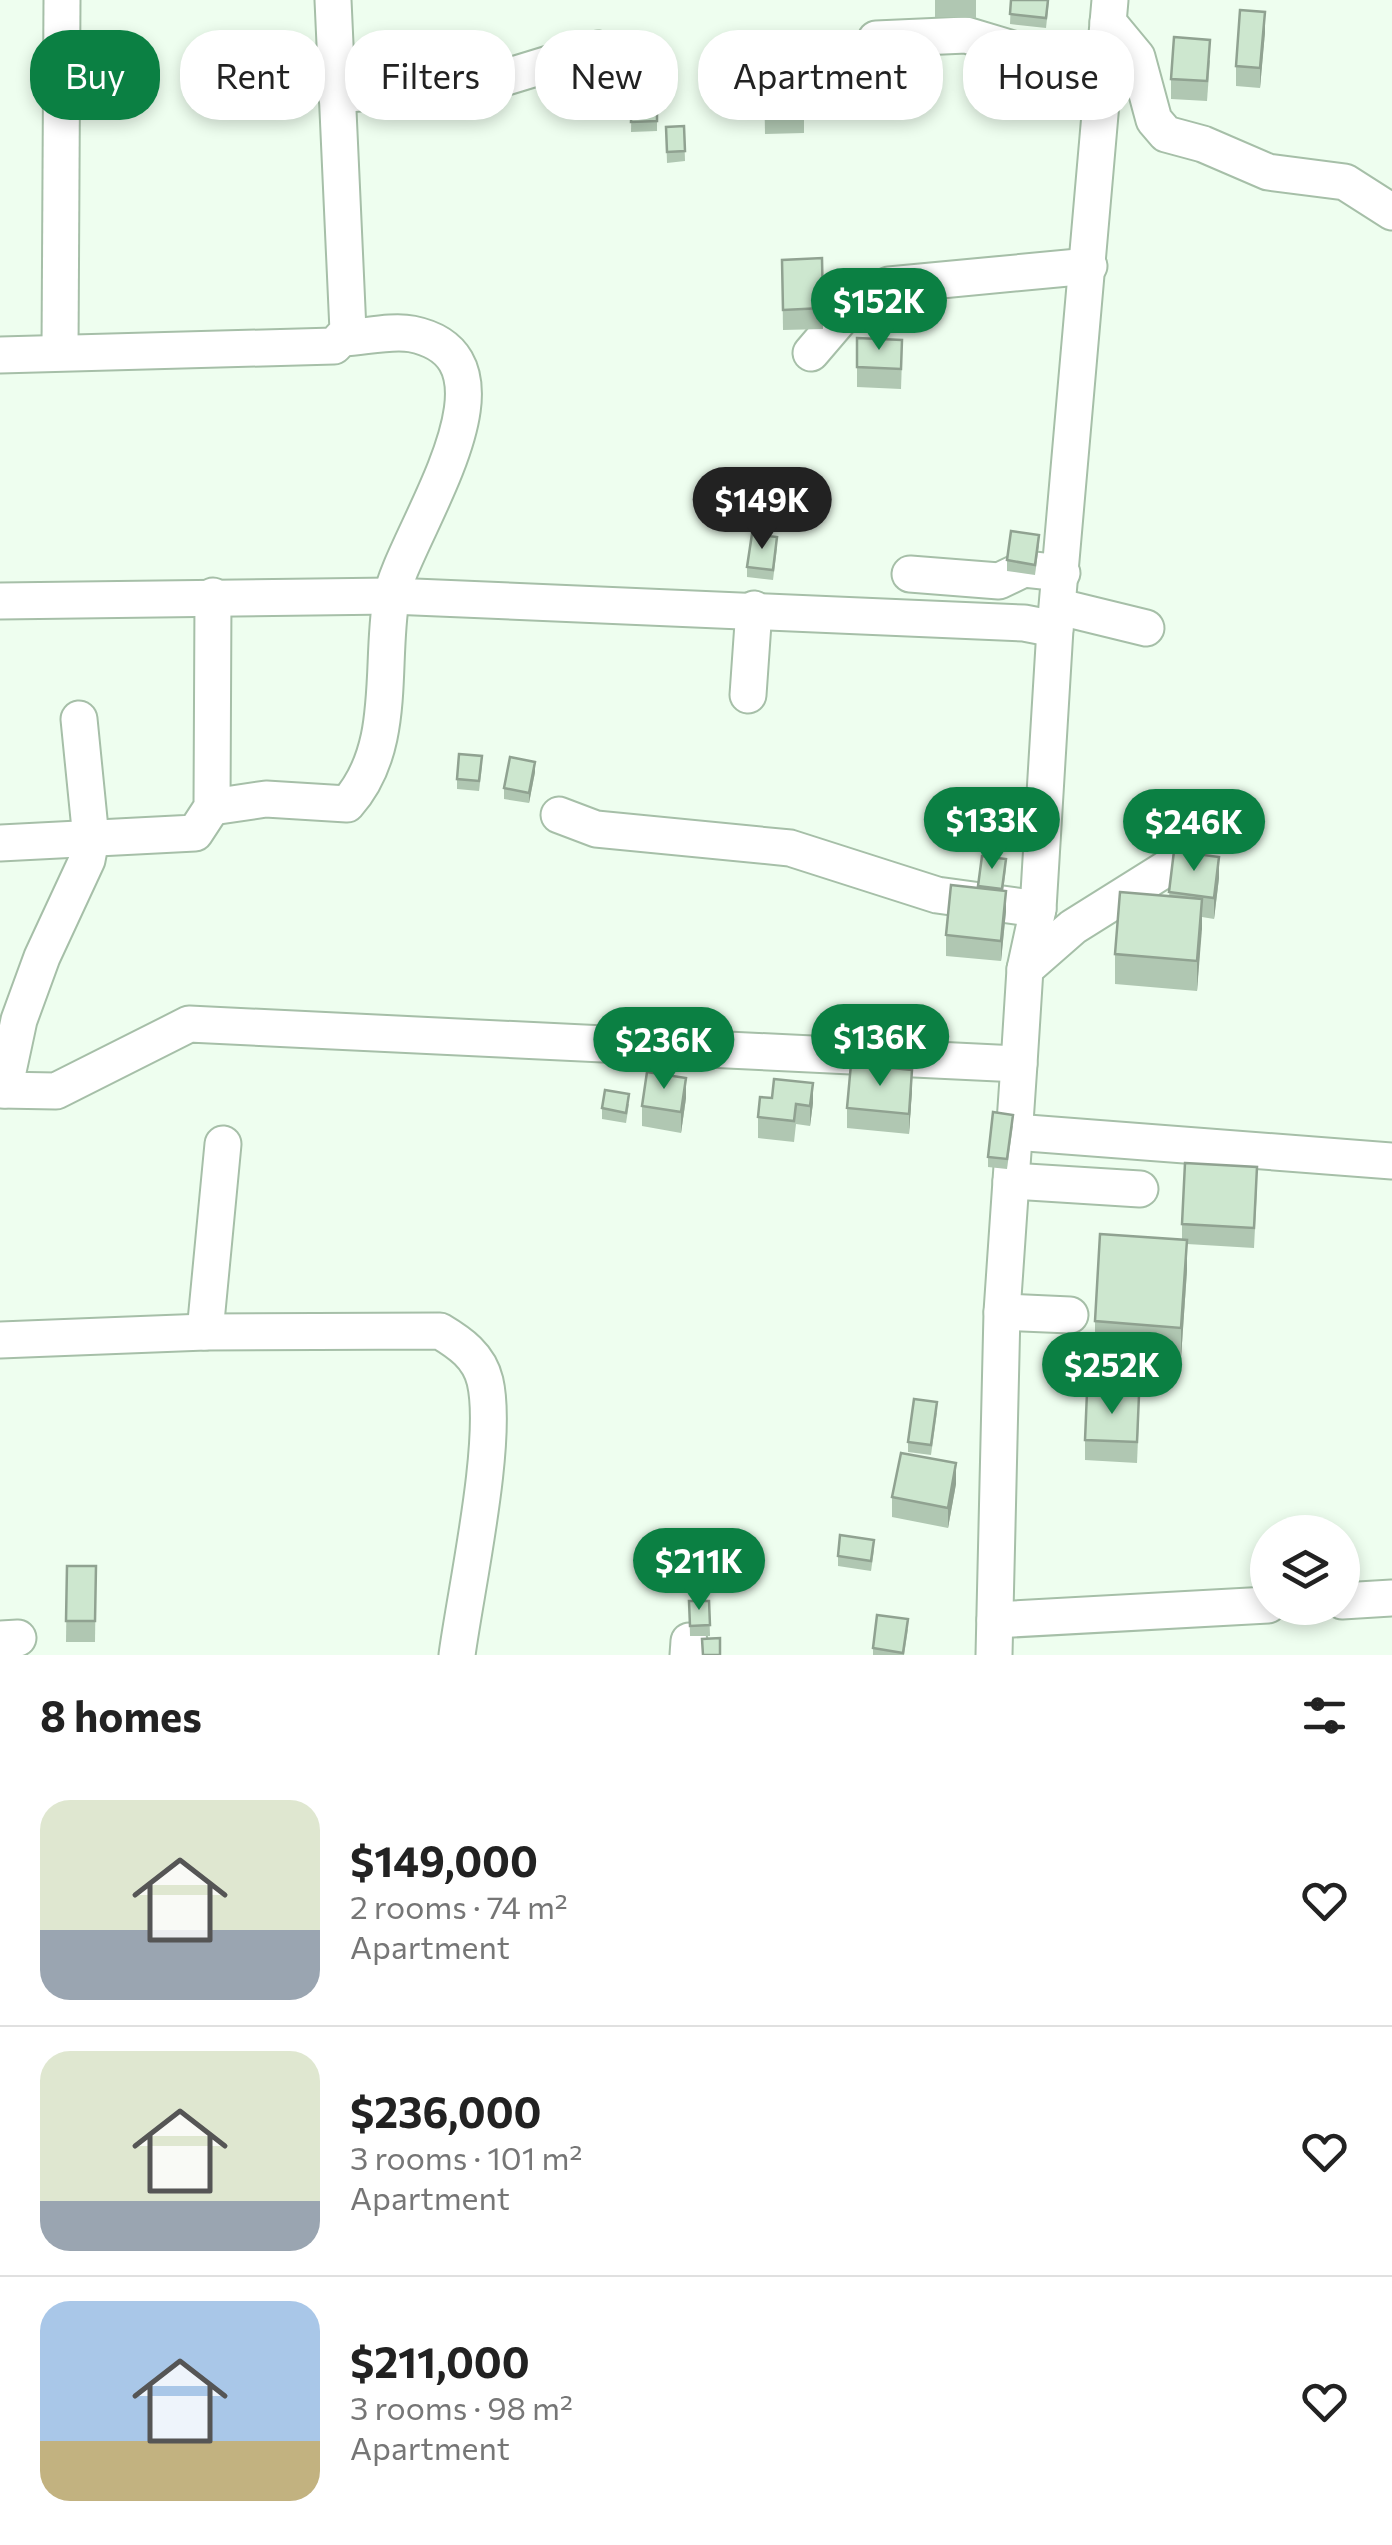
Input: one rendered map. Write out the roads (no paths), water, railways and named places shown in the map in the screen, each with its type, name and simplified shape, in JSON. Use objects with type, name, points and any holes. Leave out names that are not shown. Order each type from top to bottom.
[{"type":"street","points":[[60,351],[62,0]]},
{"type":"street","points":[[0,354],[334,346],[343,338],[348,331],[333,0]]},
{"type":"street","points":[[1109,11],[1137,57],[1154,120],[1166,134],[1268,172],[1345,182],[1392,212]]},
{"type":"street","points":[[336,95],[490,82],[535,68]]},
{"type":"street","points":[[1102,120],[1059,603],[1038,909],[1026,969],[1014,1132],[1002,1312],[993,1646],[1250,1608]]},
{"type":"street","points":[[811,353],[858,298],[888,285],[1089,266]]},
{"type":"street","points":[[212,808],[266,798],[347,804],[362,787],[381,731],[391,596],[450,464],[460,418],[462,382],[447,350],[411,334],[343,338]]},
{"type":"street","points":[[910,574],[999,581],[1024,568],[1059,603]]},
{"type":"street","points":[[0,843],[195,834],[212,808],[213,596]]},
{"type":"street","points":[[0,601],[391,596],[754,610],[1059,603],[1146,628]]},
{"type":"street","points":[[748,695],[754,610]]},
{"type":"street","points":[[79,720],[90,838],[86,860],[19,1020],[2,1090],[56,1091],[152,1039],[189,1024],[1019,1064]]},
{"type":"street","points":[[559,816],[596,830],[790,848],[937,895],[1038,909]]},
{"type":"street","points":[[1026,969],[1073,927],[1172,864]]},
{"type":"street","points":[[1014,1132],[1392,1161]]},
{"type":"street","points":[[205,1332],[223,1144]]},
{"type":"street","points":[[1011,1181],[1140,1189]]},
{"type":"street","points":[[1002,1312],[1070,1316]]},
{"type":"street","points":[[1,1338],[440,1331],[461,1343],[475,1359],[485,1380],[489,1428],[457,1655]]},
{"type":"street","points":[[1360,1600],[1392,1598]]}]
